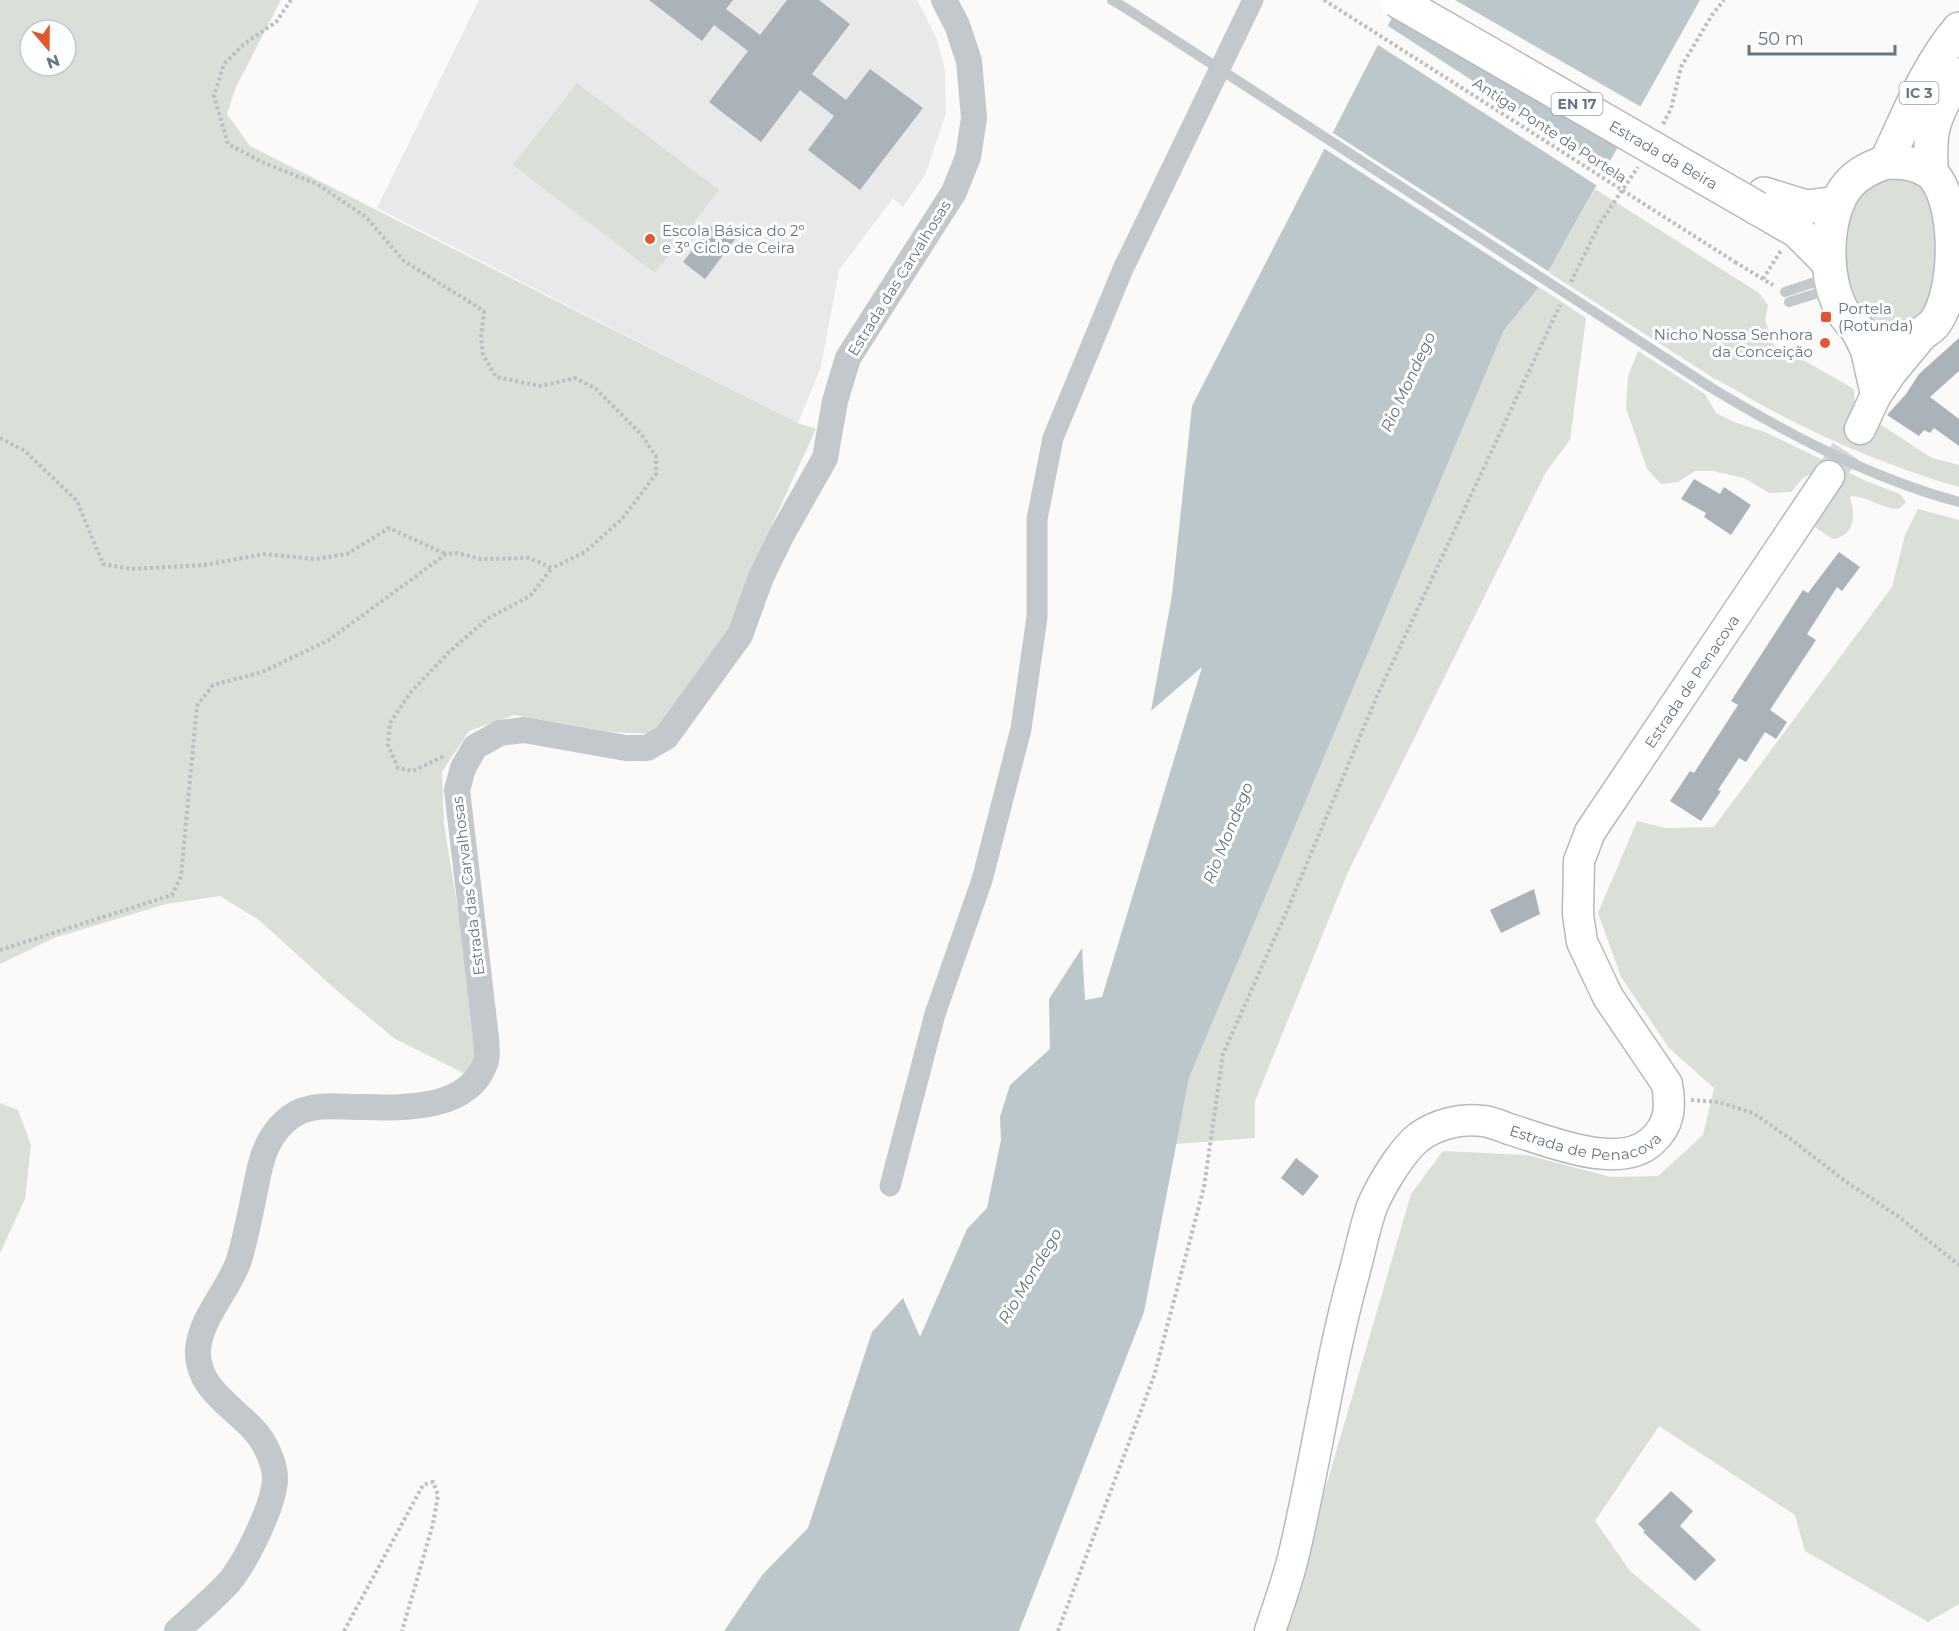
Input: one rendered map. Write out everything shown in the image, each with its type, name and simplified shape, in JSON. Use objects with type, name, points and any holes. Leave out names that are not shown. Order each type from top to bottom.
[{"type":"main road","name":"Estrada da Beira","points":[[1396,0],[1761,201],[1806,207],[1838,203]]},
{"type":"main road","name":"Estrada da Beira","points":[[1433,0],[1761,201],[1797,231],[1830,276]]},
{"type":"main road","name":"IC 3","points":[[1886,162],[1926,78],[1946,45],[1959,29]]},
{"type":"main road","name":"IC 3","points":[[1931,172],[1932,133],[1935,121],[1959,75]]},
{"type":"main road","points":[[1860,429],[1876,395],[1891,373],[1942,313],[1955,266],[1956,210],[1941,182],[1931,172],[1910,162],[1886,162],[1871,167],[1847,186],[1838,203],[1831,234],[1830,276],[1841,309],[1856,330],[1866,350],[1876,395]]},
{"type":"main road","points":[[1856,330],[1875,342],[1900,343],[1942,313]]},
{"type":"main road","name":"Estrada de Penacova","points":[[1270,1631],[1293,1559],[1342,1317],[1354,1272],[1373,1204],[1402,1154],[1419,1137],[1442,1125],[1462,1121],[1484,1121],[1563,1146],[1607,1155],[1628,1153],[1646,1147],[1662,1132],[1670,1099],[1667,1084],[1608,997],[1582,942],[1578,914],[1579,861],[1590,832],[1829,476]]},
{"type":"street","name":"Estrada das Carvalhosas","points":[[177,1631],[230,1580],[255,1539],[269,1506],[275,1479],[272,1462],[255,1431],[208,1386],[201,1369],[198,1350],[206,1322],[238,1261],[263,1155],[278,1126],[298,1112],[323,1106],[380,1108],[436,1103],[459,1095],[478,1078],[486,1059],[486,1038],[457,790],[463,768],[475,747],[500,733],[524,730],[626,748],[647,748],[666,738],[740,635],[761,577],[781,536],[825,458],[835,401],[848,358],[954,192],[968,157],[974,118],[969,61],[957,25],[944,0]]},
{"type":"street","points":[[890,1186],[935,1014],[982,880],[1020,729],[1037,616],[1038,519],[1053,438],[1123,269],[1253,0]]},
{"type":"lane","points":[[1112,0],[1710,387],[1785,430],[1867,471],[1959,502]]},
{"type":"lane","points":[[1787,297],[1830,276]]},
{"type":"path","points":[[291,0],[276,22],[244,44],[224,64],[214,96],[228,144],[264,163],[317,184],[366,217],[404,261],[484,311],[481,338],[483,355],[496,377],[540,386],[575,378],[595,388],[641,434],[656,456],[656,474],[622,519],[585,552],[552,568],[530,596],[487,619],[448,653],[411,693],[390,723],[388,745],[398,768],[413,771],[447,754],[472,753]]},
{"type":"path","name":"Antiga Ponte da Portela","points":[[1324,0],[1764,279],[1787,241]]},
{"type":"path","points":[[1661,127],[1671,108],[1681,67],[1712,15],[1724,0]]},
{"type":"path","points":[[1571,282],[1600,223],[1640,164]]},
{"type":"path","points":[[1058,1631],[1154,1376],[1204,1187],[1223,1054],[1377,696],[1561,302]]},
{"type":"path","points":[[0,438],[25,451],[77,501],[103,564],[131,569],[204,565],[264,554],[316,559],[347,554],[389,528],[447,554],[457,553],[481,559],[529,558],[552,568]]},
{"type":"path","points":[[0,951],[172,895],[181,876],[197,706],[213,685],[262,672],[329,640],[447,554]]},
{"type":"path","points":[[1670,1099],[1718,1102],[1753,1113],[1845,1181],[1899,1216],[1959,1265]]},
{"type":"path","points":[[344,1631],[423,1485],[433,1482],[438,1495],[434,1524],[402,1631]]},
{"type":"shaded area","points":[[0,0],[281,0],[236,87],[227,114],[250,146],[798,423],[816,429],[762,546],[732,629],[652,734],[612,732],[514,715],[469,731],[442,772],[444,824],[478,1035],[469,1076],[395,1039],[335,989],[259,920],[220,896],[166,904],[54,938],[0,964]]},
{"type":"shaded area","name":"Escola Básica do 2º e 3º Ciclo de Ceira","points":[[479,0],[917,0],[937,39],[945,70],[946,113],[925,175],[903,207],[893,198],[839,270],[821,367],[798,423],[377,208]]},
{"type":"shaded area","points":[[577,83],[719,190],[655,273],[513,165]]},
{"type":"shaded area","points":[[1894,174],[1928,188],[1941,240],[1928,306],[1914,320],[1884,328],[1870,324],[1852,307],[1842,269],[1845,232],[1857,198],[1873,181]]},
{"type":"shaded area","points":[[1595,189],[1759,293],[1768,305],[1765,320],[1777,352],[1805,361],[1854,389],[1855,405],[1878,423],[1932,458],[1959,465],[1959,487],[1863,453],[1771,410],[1715,379],[1548,272]]},
{"type":"shaded area","points":[[1539,287],[1586,318],[1570,440],[1546,472],[1348,872],[1255,1101],[1255,1138],[1176,1144],[1189,1078],[1504,330]]},
{"type":"shaded area","points":[[1638,351],[1705,394],[1716,413],[1734,422],[1765,432],[1866,481],[1900,494],[1906,502],[1899,509],[1850,496],[1853,517],[1850,529],[1841,537],[1833,539],[1809,523],[1818,470],[1803,478],[1791,492],[1769,493],[1744,478],[1713,471],[1695,471],[1678,482],[1661,484],[1647,469],[1626,408],[1628,376]]},
{"type":"shaded area","points":[[1918,509],[1959,520],[1959,1604],[1928,1622],[1805,1551],[1795,1515],[1659,1426],[1595,1521],[1630,1571],[1702,1631],[1284,1631],[1411,1194],[1443,1151],[1527,1155],[1611,1177],[1658,1176],[1703,1135],[1714,1088],[1669,1048],[1621,977],[1598,913],[1637,821],[1665,828],[1714,827],[1892,587],[1905,535]]},
{"type":"shaded area","points":[[0,1103],[18,1110],[31,1145],[25,1199],[0,1253]]},
{"type":"water","name":"Rio Mondego","points":[[1401,0],[1700,0],[1548,272],[1539,287],[1504,330],[1189,1078],[1144,1312],[1019,1631],[724,1631],[763,1574],[808,1528],[872,1332],[903,1298],[920,1337],[967,1229],[987,1208],[1001,1140],[1000,1117],[1010,1085],[1050,1049],[1049,999],[1082,948],[1085,1000],[1102,997],[1202,667],[1151,711],[1172,595],[1192,406]]},
{"type":"pier","points":[[1398,0],[1455,0],[1643,108],[1623,144]]},
{"type":"pier","points":[[1385,24],[1609,169],[1599,187],[1375,43]]},
{"type":"pier","points":[[1330,131],[1551,273],[1541,289],[1322,147]]},
{"type":"building","points":[[649,0],[733,0],[726,9],[760,35],[787,0],[819,0],[850,24],[812,74],[846,100],[870,69],[923,108],[860,190],[808,150],[834,116],[800,90],[761,142],[709,102],[748,51],[714,25],[702,41]]},
{"type":"building","points":[[715,222],[736,238],[705,279],[683,262]]},
{"type":"building","points":[[1959,338],[1959,371],[1930,397],[1959,419],[1959,446],[1934,428],[1930,433],[1924,430],[1919,436],[1887,415],[1906,394],[1919,374]]},
{"type":"building","points":[[1694,479],[1720,494],[1724,487],[1751,505],[1731,535],[1704,517],[1706,513],[1681,499]]},
{"type":"building","points":[[1839,552],[1860,567],[1842,591],[1837,587],[1807,634],[1816,640],[1770,710],[1787,722],[1776,739],[1765,732],[1746,762],[1739,758],[1701,821],[1670,801],[1690,771],[1694,773],[1738,705],[1731,701],[1803,590],[1808,593]]},
{"type":"building","points":[[1534,889],[1540,914],[1501,933],[1490,910]]},
{"type":"building","points":[[1296,1158],[1319,1176],[1303,1196],[1281,1178]]},
{"type":"building","points":[[1671,1491],[1693,1511],[1680,1526],[1716,1560],[1695,1581],[1643,1532],[1645,1531],[1638,1524]]},
{"type":"tunnel","points":[[1829,476],[1860,429]]},
{"type":"place","name":"Escola Básica do 2º e 3º Ciclo de Ceira","points":[[650,239]]},
{"type":"place","name":"Portela (Rotunda)","points":[[1826,317]]},
{"type":"place","name":"Nicho Nossa Senhora da Conceição","points":[[1825,343]]}]
